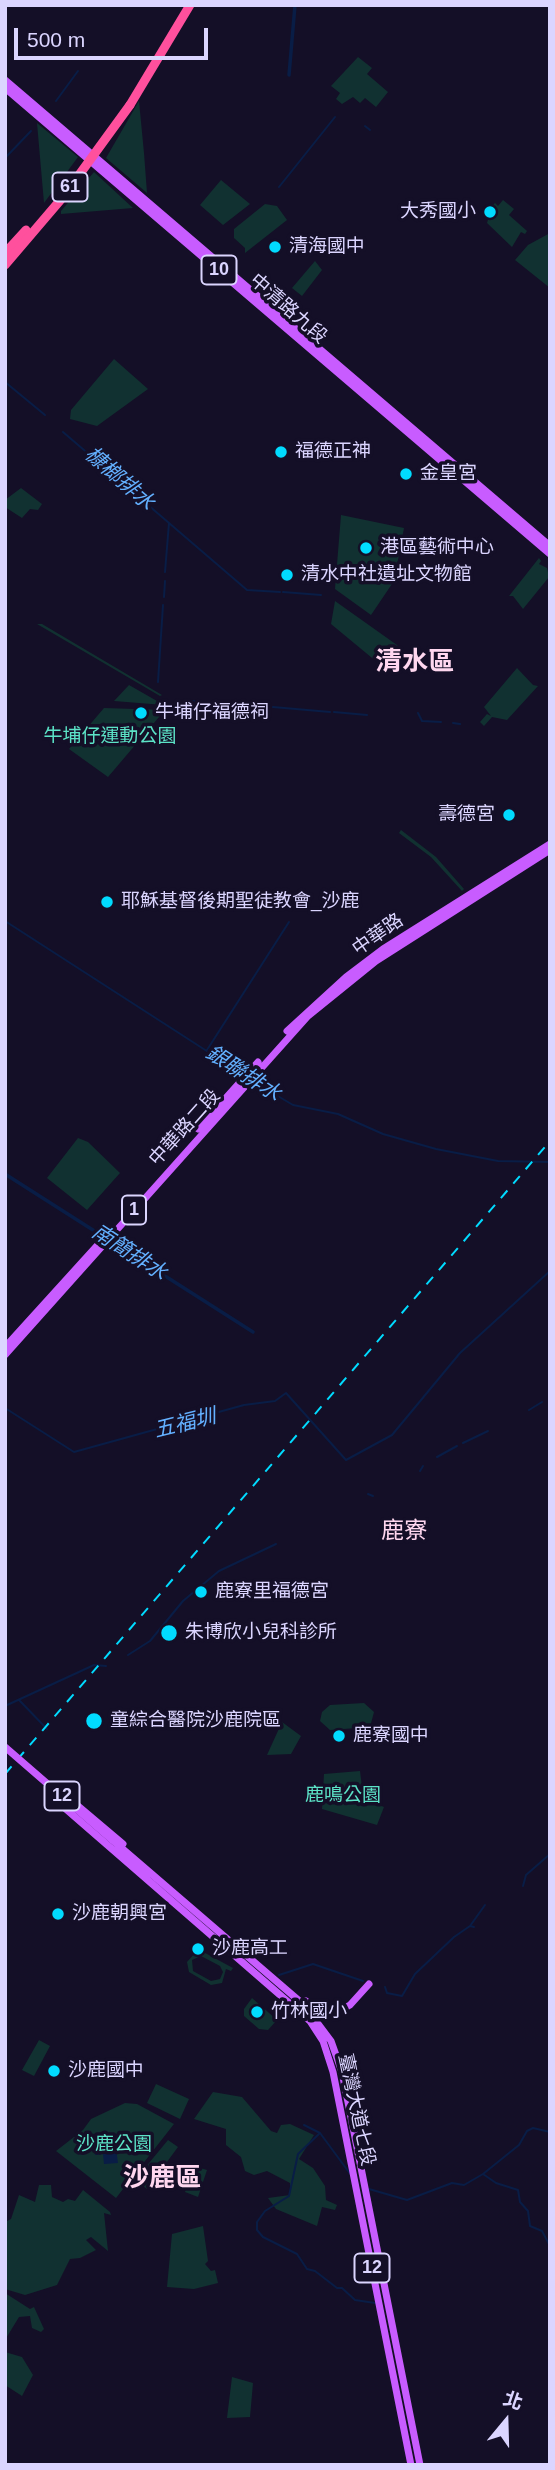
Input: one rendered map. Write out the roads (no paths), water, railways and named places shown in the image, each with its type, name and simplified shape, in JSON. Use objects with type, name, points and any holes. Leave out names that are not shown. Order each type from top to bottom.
[{"type":"highway","name":"61","points":[[5,259],[96,148],[189,5]]},
{"type":"highway","name":"61","points":[[5,265],[98,151],[189,5]]},
{"type":"highway","points":[[5,271],[42,228]]},
{"type":"highway","points":[[5,253],[26,230]]},
{"type":"main road","name":"中清路九段","points":[[5,77],[550,544]]},
{"type":"main road","name":"中清路九段","points":[[5,91],[550,556]]},
{"type":"main road","name":"中華路","points":[[246,1079],[307,1010],[346,977],[452,904],[550,844]]},
{"type":"main road","name":"中華路","points":[[246,1079],[308,1016],[346,983],[422,929],[550,850]]},
{"type":"main road","name":"中華路二段","points":[[5,1348],[246,1079]]},
{"type":"main road","name":"中華路二段","points":[[5,1355],[246,1079]]},
{"type":"main road","name":"12","points":[[5,1749],[117,1846]]},
{"type":"main road","name":"臺灣大道七段","points":[[65,1795],[117,1846],[310,2021],[323,2041],[333,2072],[417,2465]]},
{"type":"main road","name":"臺灣大道七段","points":[[59,1802],[196,1909],[306,2001],[328,2028],[344,2064],[417,2465]]},
{"type":"main road","name":"臺灣大道七段","points":[[117,1846],[302,2009],[327,2043],[337,2072],[417,2465]]},
{"type":"main road","name":"臺灣大道七段","points":[[126,1854],[196,1909],[304,2005],[327,2033],[341,2069],[417,2465]]},
{"type":"main road","points":[[306,2001],[322,2013],[334,2014],[344,2010],[369,1984]]},
{"type":"main road","name":"臺灣大道七段","points":[[357,2139],[363,2181]]},
{"type":"water","points":[[104,2137],[105,2142],[115,2141],[118,2163],[104,2164],[103,2154],[95,2155],[93,2138]]},
{"type":"waterway","points":[[289,75],[295,5]]},
{"type":"waterway","points":[[56,101],[78,71]]},
{"type":"waterway","points":[[279,187],[335,117]]},
{"type":"waterway","points":[[365,126],[370,130]]},
{"type":"waterway","points":[[5,158],[31,131]]},
{"type":"waterway","name":"槺榔排水","points":[[5,382],[45,415]]},
{"type":"waterway","name":"槺榔排水","points":[[63,432],[169,523],[165,572]]},
{"type":"waterway","points":[[169,523],[247,590],[280,592]]},
{"type":"waterway","name":"槺榔排水","points":[[164,597],[165,581]]},
{"type":"waterway","points":[[283,592],[321,595]]},
{"type":"waterway","name":"槺榔排水","points":[[158,682],[163,605]]},
{"type":"waterway","name":"槺榔排水","points":[[192,701],[258,706]]},
{"type":"waterway","name":"槺榔排水","points":[[273,707],[330,712]]},
{"type":"waterway","name":"槺榔排水","points":[[334,712],[367,715]]},
{"type":"waterway","name":"槺榔排水","points":[[418,713],[422,721],[441,722]]},
{"type":"waterway","name":"槺榔排水","points":[[453,723],[460,724]]},
{"type":"waterway","name":"銀聯排水","points":[[5,921],[244,1075]]},
{"type":"waterway","points":[[207,1050],[289,922]]},
{"type":"waterway","name":"銀聯排水","points":[[254,1082],[293,1105],[338,1114],[383,1134],[436,1149],[498,1161],[550,1162]]},
{"type":"waterway","name":"南簡排水","points":[[5,1174],[253,1332]]},
{"type":"waterway","name":"五福圳","points":[[5,1408],[74,1452],[244,1405],[275,1401],[286,1393],[346,1460],[392,1435],[460,1353],[550,1271]]},
{"type":"waterway","points":[[529,1410],[542,1402]]},
{"type":"waterway","points":[[463,1443],[488,1431]]},
{"type":"waterway","points":[[437,1457],[457,1446]]},
{"type":"waterway","points":[[420,1471],[423,1466]]},
{"type":"waterway","points":[[368,1494],[373,1496]]},
{"type":"waterway","points":[[128,1655],[150,1641],[183,1601],[219,1571],[276,1544]]},
{"type":"waterway","points":[[5,1706],[94,1665],[106,1666]]},
{"type":"waterway","points":[[19,1700],[47,1729]]},
{"type":"waterway","points":[[523,1886],[526,1875],[550,1854]]},
{"type":"waterway","points":[[470,1926],[485,1905]]},
{"type":"waterway","points":[[385,1987],[387,1993],[402,1996],[415,1974],[454,1937],[470,1926],[474,1927]]},
{"type":"waterway","points":[[279,1975],[313,1964],[363,1981]]},
{"type":"waterway","points":[[304,2125],[320,2133],[298,2154],[289,2196],[265,2211],[257,2222],[257,2230],[263,2237],[297,2254],[307,2269],[315,2271],[337,2288],[342,2288],[355,2300],[375,2303]]},
{"type":"waterway","points":[[483,2174],[519,2145],[527,2131],[533,2128],[550,2132]]},
{"type":"waterway","points":[[320,2133],[351,2175]]},
{"type":"waterway","points":[[369,2189],[407,2200],[452,2183],[464,2185],[483,2174],[496,2183],[518,2190],[520,2202],[528,2211],[530,2226],[542,2231],[550,2246]]},
{"type":"railway","points":[[5,1774],[550,1141]]},
{"type":"place","name":"大秀國小","points":[[490,212]]},
{"type":"place","name":"清海國中","points":[[275,247]]},
{"type":"place","name":"福德正神","points":[[281,452]]},
{"type":"place","name":"金皇宮","points":[[406,474]]},
{"type":"place","name":"港區藝術中心","points":[[366,548]]},
{"type":"place","name":"清水中社遺址文物館","points":[[287,575]]},
{"type":"place","name":"牛埔仔福德祠","points":[[141,713]]},
{"type":"place","name":"壽德宮","points":[[509,815]]},
{"type":"place","name":"耶穌基督後期聖徒教會_沙鹿","points":[[107,902]]},
{"type":"place","name":"鹿寮里福德宮","points":[[201,1592]]},
{"type":"place","name":"朱博欣小兒科診所","points":[[169,1633]]},
{"type":"place","name":"童綜合醫院沙鹿院區","points":[[94,1721]]},
{"type":"place","name":"鹿寮國中","points":[[339,1736]]},
{"type":"place","name":"沙鹿朝興宮","points":[[58,1914]]},
{"type":"place","name":"沙鹿高工","points":[[198,1949]]},
{"type":"place","name":"竹林國小","points":[[257,2012]]},
{"type":"place","name":"沙鹿國中","points":[[54,2071]]},
{"type":"district","name":"清水區","points":[[415,663]]},
{"type":"district","name":"鹿寮","points":[[404,1532]]},
{"type":"district","name":"沙鹿區","points":[[162,2179]]},
{"type":"park label","name":"牛埔仔運動公園","points":[[110,737]]},
{"type":"park label","name":"鹿鳴公園","points":[[343,1796]]},
{"type":"park label","name":"沙鹿公園","points":[[114,2145]]}]
